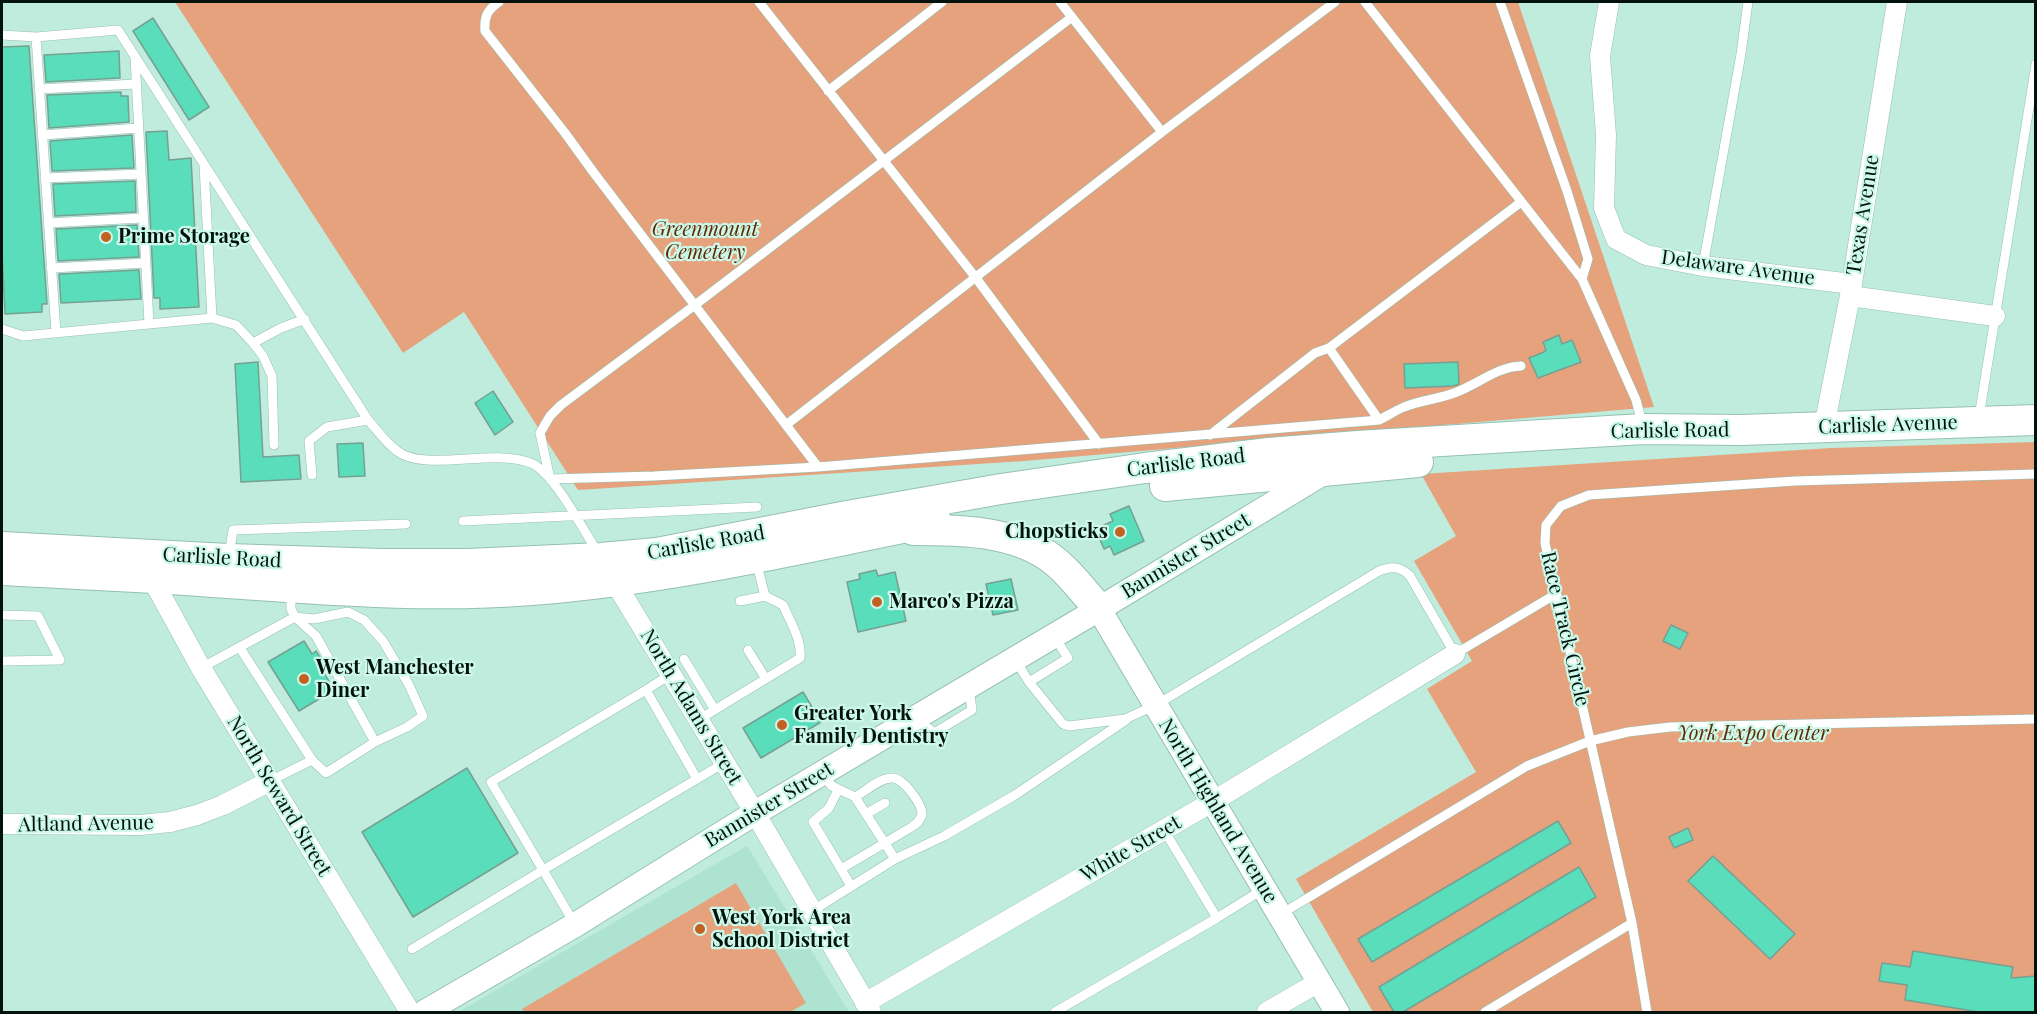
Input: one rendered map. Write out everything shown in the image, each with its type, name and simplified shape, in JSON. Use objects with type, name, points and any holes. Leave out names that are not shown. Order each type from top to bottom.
[{"type":"main road","name":"Carlisle Avenue","points":[[1741,430],[2036,420]]},
{"type":"main road","name":"Carlisle Road","points":[[2,570],[151,577],[369,592],[447,594],[530,590],[608,570],[657,553],[1001,489],[1145,468],[1269,453],[1460,440],[1644,429],[1741,430]]},
{"type":"main road","name":"Carlisle Road","points":[[2,547],[228,559],[689,571],[981,512],[1090,495],[1330,470],[1643,444],[1741,430]]},
{"type":"main road","points":[[1330,470],[1347,459],[1365,453],[1460,440]]},
{"type":"main road","points":[[892,530],[960,531],[998,537],[1029,546],[1047,556],[1070,576],[1099,609]]},
{"type":"street","name":"Delaware Avenue","points":[[1609,2],[1600,56],[1606,135],[1604,208],[1616,239],[1646,255],[1995,316]]},
{"type":"street","name":"Texas Avenue","points":[[1824,427],[1851,290],[1897,2]]},
{"type":"street","name":"Bannister Street","points":[[425,1012],[575,925],[754,813],[830,782],[915,718],[1330,470]]},
{"type":"street","name":"North Adams Street","points":[[608,570],[706,715],[724,763],[868,1008]]},
{"type":"street","name":"North Seward Street","points":[[151,577],[201,668],[410,1012]]},
{"type":"street","name":"North Highland Avenue","points":[[1099,609],[1337,1012]]},
{"type":"street","name":"White Street","points":[[868,1008],[1455,654]]},
{"type":"street","name":"Altland Avenue","points":[[2,824],[140,825],[170,822],[223,805],[270,781]]},
{"type":"street","points":[[1267,1012],[1319,982]]},
{"type":"lane","points":[[499,2],[484,18],[485,31],[818,467]]},
{"type":"lane","points":[[759,2],[976,278],[1099,444]]},
{"type":"lane","points":[[828,91],[942,2]]},
{"type":"lane","points":[[1060,2],[1162,132]]},
{"type":"lane","points":[[786,424],[1162,132],[1335,2]]},
{"type":"lane","points":[[1365,2],[1582,279],[1636,400],[1644,429]]},
{"type":"lane","points":[[1500,2],[1567,191],[1588,259],[1582,279]]},
{"type":"lane","points":[[1703,266],[1741,54],[1748,2]]},
{"type":"lane","points":[[550,479],[540,433],[550,416],[561,405],[1072,17]]},
{"type":"lane","points":[[2,35],[36,37],[118,30],[368,420],[398,452],[420,459],[514,458],[534,465],[550,479],[608,570]]},
{"type":"lane","points":[[36,37],[56,333]]},
{"type":"lane","points":[[135,56],[149,324]]},
{"type":"lane","points":[[1979,422],[2036,64]]},
{"type":"lane","points":[[39,89],[136,84]]},
{"type":"lane","points":[[42,135],[138,128]]},
{"type":"lane","points":[[204,162],[212,318]]},
{"type":"lane","points":[[45,178],[141,174]]},
{"type":"lane","points":[[1210,435],[1315,353],[1329,348],[1521,201]]},
{"type":"lane","points":[[48,223],[143,218]]},
{"type":"lane","points":[[51,268],[146,263]]},
{"type":"lane","points":[[2,329],[23,336],[212,318],[236,325],[263,356],[272,376],[274,445]]},
{"type":"lane","points":[[253,343],[281,328],[305,319]]},
{"type":"lane","points":[[1329,348],[1379,420]]},
{"type":"lane","points":[[550,479],[818,467],[1379,420],[1405,407],[1461,391],[1486,376],[1509,367],[1521,366]]},
{"type":"lane","points":[[312,475],[309,441],[327,427],[368,420]]},
{"type":"lane","name":"Race Track Circle","points":[[1647,1012],[1632,923],[1545,543],[1546,525],[1561,506],[1589,495],[1795,481],[2036,474]]},
{"type":"lane","points":[[463,521],[757,507]]},
{"type":"lane","points":[[228,559],[233,530],[406,524]]},
{"type":"lane","points":[[756,558],[765,596]]},
{"type":"lane","points":[[812,911],[895,860],[944,836],[1015,795],[1129,718],[1156,705],[1379,571],[1389,567],[1402,568],[1410,576],[1455,654],[1556,594]]},
{"type":"lane","points":[[291,587],[291,609],[295,617],[316,636],[375,742]]},
{"type":"lane","points":[[706,715],[800,658],[801,651],[783,604],[765,596],[740,601]]},
{"type":"lane","points":[[201,668],[295,617],[314,619],[348,612],[364,620],[383,641],[410,685],[423,716],[407,727],[375,742],[326,773],[312,760],[240,648]]},
{"type":"lane","points":[[2,615],[38,616],[60,660],[2,661]]},
{"type":"lane","points":[[1029,682],[1068,658],[1054,636]]},
{"type":"lane","points":[[748,650],[766,679]]},
{"type":"lane","points":[[1015,658],[1029,682],[1063,724],[1069,726],[1129,718]]},
{"type":"lane","points":[[575,925],[491,782],[646,690],[680,677],[684,659]]},
{"type":"lane","points":[[646,690],[697,779]]},
{"type":"lane","points":[[1281,915],[1527,766],[1590,741],[1628,732],[1670,727],[2036,720]]},
{"type":"lane","points":[[270,781],[312,760]]},
{"type":"lane","points":[[412,949],[724,763]]},
{"type":"lane","points":[[841,869],[918,823],[922,814],[919,804],[900,780],[892,778],[877,783],[855,797]]},
{"type":"lane","points":[[851,886],[813,822],[829,808],[830,782],[855,797],[895,860]]},
{"type":"lane","points":[[900,795],[909,790]]},
{"type":"lane","points":[[866,814],[885,803]]},
{"type":"lane","points":[[1164,830],[1217,918]]},
{"type":"lane","points":[[1055,1012],[1265,888]]},
{"type":"lane","points":[[1485,1012],[1632,923]]},
{"type":"shaded area","name":"West York Area School District","points":[[747,846],[849,1012],[458,1012]]},
{"type":"green space","name":"Greenmount Cemetery","points":[[175,2],[1518,2],[1654,407],[1024,461],[578,490],[464,312],[403,353]]},
{"type":"green space","name":"York Expo Center","points":[[2035,442],[2035,1012],[1373,1012],[1296,879],[1476,772],[1427,689],[1472,661],[1414,561],[1456,536],[1421,474],[1831,448]]},
{"type":"green space","points":[[736,883],[806,1003],[790,1012],[524,1012],[522,1009]]},
{"type":"building","points":[[153,18],[209,107],[189,120],[133,31]]},
{"type":"building","points":[[29,46],[47,304],[42,304],[42,312],[5,314],[2,253],[2,47]]},
{"type":"building","points":[[119,51],[120,78],[46,82],[44,55]]},
{"type":"building","points":[[121,92],[121,96],[128,96],[129,122],[49,128],[47,95]]},
{"type":"building","points":[[167,131],[169,160],[191,158],[199,307],[160,309],[160,298],[154,298],[146,132]]},
{"type":"building","points":[[132,135],[134,168],[52,171],[50,141]]},
{"type":"building","points":[[135,181],[136,212],[55,216],[53,184]]},
{"type":"building","points":[[137,225],[139,257],[58,261],[56,229]]},
{"type":"building","points":[[139,270],[141,299],[61,303],[59,274]]},
{"type":"building","points":[[1559,335],[1562,344],[1572,340],[1581,362],[1538,378],[1529,358],[1544,352],[1546,350],[1543,342]]},
{"type":"building","points":[[258,362],[263,457],[299,455],[301,479],[241,482],[235,364]]},
{"type":"building","points":[[1458,362],[1459,384],[1405,388],[1404,364]]},
{"type":"building","points":[[493,391],[513,422],[495,435],[475,403]]},
{"type":"building","points":[[363,443],[365,476],[339,477],[337,444]]},
{"type":"building","name":"Chopsticks","points":[[1129,506],[1144,541],[1114,555],[1110,546],[1104,549],[1097,533],[1104,530],[1102,526],[1113,521],[1110,514]]},
{"type":"building","name":"Marco's Pizza","points":[[876,570],[878,576],[895,572],[906,621],[858,632],[847,582],[860,579],[859,574]]},
{"type":"building","points":[[1011,579],[1018,610],[993,615],[986,584]]},
{"type":"building","points":[[1671,625],[1688,633],[1680,649],[1663,641]]},
{"type":"building","name":"West Manchester Diner","points":[[304,641],[312,654],[316,651],[326,667],[322,669],[334,690],[299,711],[268,662]]},
{"type":"building","name":"Greater York Family Dentistry","points":[[803,692],[821,722],[761,758],[743,728]]},
{"type":"building","points":[[467,768],[518,853],[413,917],[362,832]]},
{"type":"building","points":[[1558,821],[1571,843],[1372,962],[1358,939]]},
{"type":"building","points":[[1688,828],[1693,840],[1674,848],[1669,837]]},
{"type":"building","points":[[1713,856],[1795,934],[1770,959],[1688,881]]},
{"type":"building","points":[[1579,867],[1596,897],[1403,1012],[1394,1012],[1379,987]]},
{"type":"building","points":[[1913,951],[2013,967],[2011,978],[2036,976],[2036,1012],[1979,1012],[1905,1000],[1907,985],[1879,981],[1882,963],[1910,967]]},
{"type":"place","name":"Prime Storage","points":[[106,237]]},
{"type":"place","name":"Chopsticks","points":[[1120,532]]},
{"type":"place","name":"Marco's Pizza","points":[[877,602]]},
{"type":"place","name":"West Manchester Diner","points":[[304,679]]},
{"type":"place","name":"Greater York Family Dentistry","points":[[782,725]]},
{"type":"place","name":"West York Area School District","points":[[700,929]]}]
